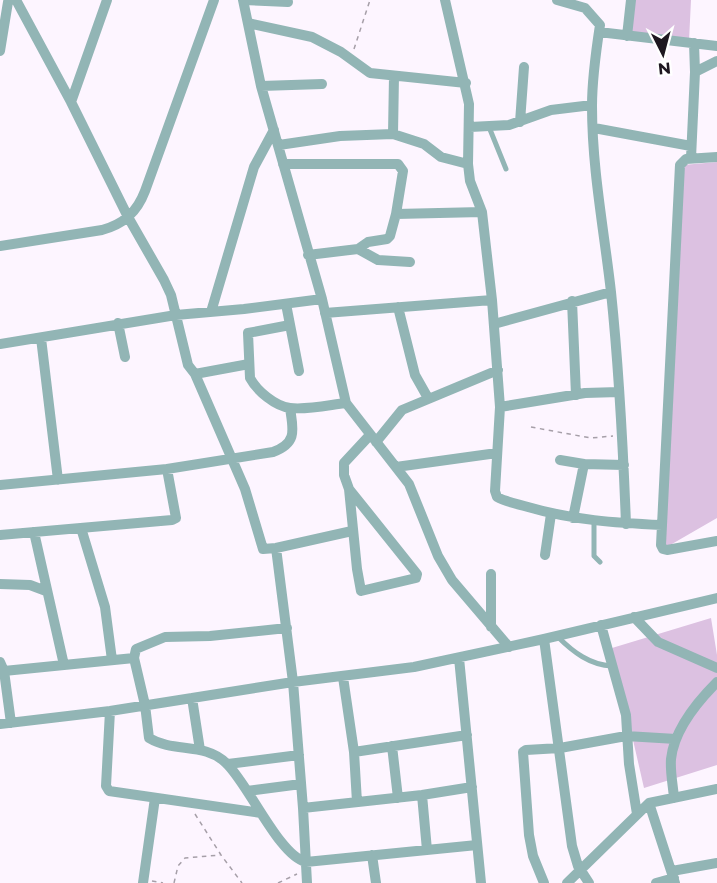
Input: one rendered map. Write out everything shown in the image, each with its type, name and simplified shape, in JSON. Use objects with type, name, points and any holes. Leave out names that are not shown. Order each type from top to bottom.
[{"type":"street","points":[[10,0],[71,102],[128,217],[164,280],[176,315],[186,359],[233,458],[263,549],[352,531]]},
{"type":"street","points":[[0,51],[10,0]]},
{"type":"street","points":[[71,102],[107,0]]},
{"type":"street","points":[[0,246],[102,230],[115,226],[135,211],[145,191],[214,0]]},
{"type":"street","points":[[288,2],[243,0],[261,86],[322,299],[346,403],[396,467],[416,497],[447,573],[509,647]]},
{"type":"street","points":[[445,0],[466,83],[470,127],[468,164],[470,181],[482,212],[492,300],[500,407],[495,491],[497,497],[551,514],[573,518],[626,524],[662,525]]},
{"type":"street","points":[[557,0],[585,8],[600,25],[592,105],[623,435],[626,524]]},
{"type":"street","points":[[627,36],[631,0]]},
{"type":"street","points":[[248,23],[312,37],[351,58],[370,73],[466,83]]},
{"type":"street","points":[[599,32],[717,46]]},
{"type":"street","points":[[691,158],[694,44]]},
{"type":"street","points":[[695,72],[717,62]]},
{"type":"street","points":[[520,122],[524,67]]},
{"type":"street","points":[[393,134],[394,76]]},
{"type":"street","points":[[261,86],[322,84]]},
{"type":"street","points":[[470,127],[489,127],[520,122],[551,110],[592,105]]},
{"type":"street","points":[[594,128],[691,146]]},
{"type":"street","points":[[212,312],[254,167],[274,130]]},
{"type":"street","points":[[279,145],[340,136],[393,134],[424,144],[441,158],[468,164]]},
{"type":"street","points":[[717,157],[691,158],[682,161],[680,165],[662,525],[663,549],[717,541]]},
{"type":"street","points":[[283,164],[398,164],[402,167],[396,214],[390,236],[387,239],[368,242],[358,249],[308,255]]},
{"type":"street","points":[[396,214],[482,212]]},
{"type":"street","points":[[358,249],[378,261],[410,262]]},
{"type":"street","points":[[494,324],[611,292]]},
{"type":"street","points":[[0,344],[118,323],[322,299]]},
{"type":"street","points":[[325,314],[492,300]]},
{"type":"street","points":[[572,301],[576,395]]},
{"type":"street","points":[[286,304],[299,371]]},
{"type":"street","points":[[398,307],[415,375],[428,398]]},
{"type":"street","points":[[118,323],[124,357]]},
{"type":"street","points":[[290,325],[248,333],[250,378],[259,391],[290,408],[346,403]]},
{"type":"street","points":[[41,338],[58,480]]},
{"type":"street","points":[[195,374],[249,364]]},
{"type":"street","points":[[350,489],[352,531],[361,591],[416,578],[417,574],[350,489],[344,475],[344,462],[373,439],[402,410],[498,370]]},
{"type":"street","points":[[500,407],[576,395],[619,392]]},
{"type":"street","points":[[0,485],[167,469],[273,452],[291,440],[293,432],[290,408]]},
{"type":"street","points":[[396,467],[497,453]]},
{"type":"street","points":[[560,460],[584,464],[624,465]]},
{"type":"street","points":[[573,518],[584,464]]},
{"type":"street","points":[[0,535],[176,518],[167,469]]},
{"type":"street","points":[[545,555],[551,514]]},
{"type":"street","points":[[81,528],[105,607],[112,660]]},
{"type":"street","points":[[34,532],[64,665]]},
{"type":"street","points":[[276,548],[293,682],[307,883]]},
{"type":"street","points":[[491,573],[491,627]]},
{"type":"street","points":[[0,584],[30,585],[46,591]]},
{"type":"street","points":[[134,658],[64,665],[2,667],[5,723],[111,711],[293,682],[380,673],[509,647],[717,598]]},
{"type":"street","points":[[634,617],[658,642],[717,668]]},
{"type":"street","points":[[601,625],[626,715],[629,764],[638,814]]},
{"type":"street","points":[[287,628],[210,636],[160,637],[136,649],[134,658],[145,705],[149,738],[166,745],[214,753],[228,764],[285,846],[306,866],[372,855],[477,845]]},
{"type":"street","points":[[544,639],[574,857],[589,883]]},
{"type":"street","points":[[459,658],[481,883]]},
{"type":"street","points":[[344,677],[354,752],[357,802]]},
{"type":"street","points":[[674,798],[672,758],[676,739],[702,698],[717,682]]},
{"type":"street","points":[[192,698],[200,750]]},
{"type":"street","points":[[111,711],[106,786],[109,791],[261,813]]},
{"type":"street","points":[[354,752],[467,735]]},
{"type":"street","points":[[544,883],[533,856],[529,835],[523,752],[626,736],[676,739]]},
{"type":"street","points":[[392,746],[398,798]]},
{"type":"street","points":[[228,764],[299,755]]},
{"type":"street","points":[[247,791],[301,784]]},
{"type":"street","points":[[303,808],[472,787]]},
{"type":"street","points":[[567,883],[650,803],[717,789]]},
{"type":"street","points":[[422,795],[428,849]]},
{"type":"street","points":[[143,883],[155,798]]},
{"type":"street","points":[[650,803],[673,877]]},
{"type":"street","points":[[372,855],[376,883]]},
{"type":"street","points":[[656,883],[717,863]]},
{"type":"lane","points":[[489,127],[506,169]]},
{"type":"lane","points":[[594,521],[594,556],[600,562]]},
{"type":"lane","points":[[558,636],[582,657],[599,664],[613,666]]},
{"type":"path","points":[[351,58],[370,0]]},
{"type":"path","points":[[531,427],[591,438],[623,435]]},
{"type":"path","points":[[188,802],[221,855],[242,883]]},
{"type":"path","points":[[174,883],[178,866],[184,858],[221,855]]},
{"type":"path","points":[[278,883],[306,866]]},
{"type":"shaded area","points":[[630,0],[691,0],[689,41],[627,35]]},
{"type":"shaded area","points":[[717,162],[717,518],[665,548],[683,165]]},
{"type":"shaded area","points":[[711,618],[717,655],[717,765],[644,788],[612,648]]}]
